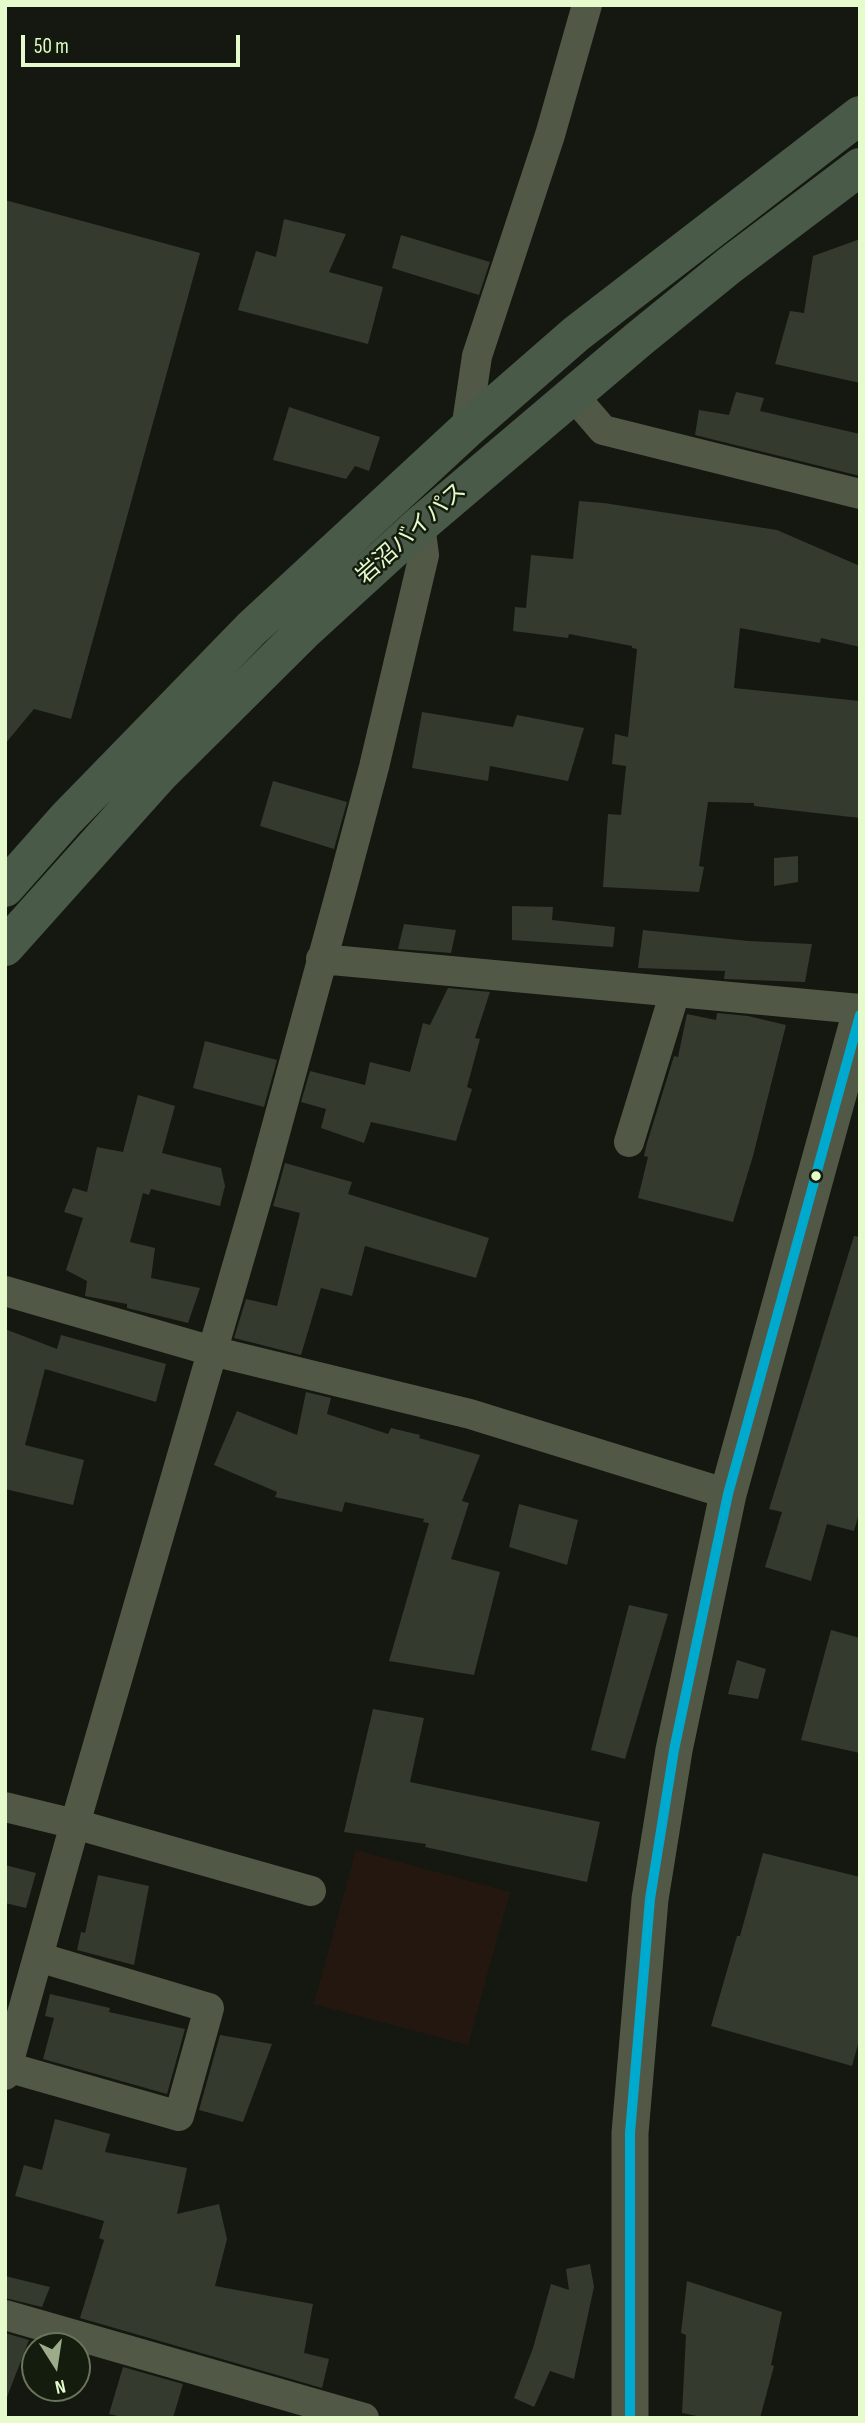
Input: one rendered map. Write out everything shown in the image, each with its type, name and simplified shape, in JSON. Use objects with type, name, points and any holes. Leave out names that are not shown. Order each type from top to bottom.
[{"type":"highway","name":"岩沼バイパス","points":[[5,888],[66,819],[252,628],[466,430],[576,334],[860,115]]},
{"type":"highway","name":"岩沼バイパス","points":[[5,947],[159,775],[304,631],[420,525],[572,394],[730,265],[860,167]]},
{"type":"street","points":[[466,430],[477,356],[550,135],[586,5]]},
{"type":"street","points":[[572,394],[603,430],[860,494]]},
{"type":"street","points":[[38,1957],[209,2008],[179,2116],[6,2071],[75,1824],[261,1184],[374,767],[424,555],[420,525]]},
{"type":"street","points":[[321,959],[860,1012],[728,1494],[674,1750],[650,1899],[629,2133],[630,2418]]},
{"type":"street","points":[[629,1142],[675,992]]},
{"type":"street","points":[[5,1291],[212,1351],[470,1414],[728,1494]]},
{"type":"street","points":[[5,1807],[75,1824],[311,1891]]},
{"type":"street","points":[[5,2315],[276,2406],[359,2417]]},
{"type":"shaded area","points":[[356,1850],[510,1892],[468,2045],[314,2004]]},
{"type":"building","points":[[5,200],[200,253],[71,719],[34,709],[5,744]]},
{"type":"building","points":[[284,219],[346,234],[329,272],[383,287],[368,344],[238,310],[256,251],[276,257]]},
{"type":"building","points":[[401,235],[490,262],[479,295],[392,268]]},
{"type":"building","points":[[860,239],[860,383],[775,364],[790,311],[804,313],[813,256]]},
{"type":"building","points":[[736,392],[764,398],[760,411],[860,434],[860,476],[695,435],[699,410],[729,415]]},
{"type":"building","points":[[289,407],[380,437],[369,471],[355,466],[346,479],[273,460]]},
{"type":"building","points":[[579,501],[777,530],[860,566],[860,647],[821,638],[820,643],[740,628],[734,688],[860,701],[860,818],[754,806],[754,803],[708,802],[699,866],[704,867],[699,892],[603,887],[608,814],[621,815],[626,766],[612,764],[615,734],[628,737],[637,649],[569,634],[568,638],[513,631],[515,607],[526,608],[531,555],[573,559]]},
{"type":"building","points":[[422,712],[513,727],[517,715],[584,728],[568,781],[490,766],[488,781],[412,768]]},
{"type":"building","points":[[273,781],[347,802],[334,849],[260,826]]},
{"type":"building","points":[[798,856],[798,882],[774,886],[774,858]]},
{"type":"building","points":[[512,906],[553,907],[552,920],[615,927],[613,947],[512,940]]},
{"type":"building","points":[[404,924],[456,930],[451,953],[398,949]]},
{"type":"building","points":[[643,930],[749,941],[812,944],[805,982],[724,979],[725,971],[638,968]]},
{"type":"building","points":[[448,988],[490,992],[475,1038],[480,1039],[467,1087],[472,1089],[456,1141],[371,1122],[364,1143],[321,1128],[326,1109],[301,1102],[310,1071],[365,1085],[370,1062],[410,1072],[423,1023],[430,1025]]},
{"type":"building","points":[[717,1013],[748,1016],[786,1025],[753,1156],[733,1222],[638,1198],[648,1157],[644,1156],[647,1143],[674,1056],[678,1057],[687,1014],[716,1020]]},
{"type":"building","points":[[205,1041],[277,1060],[264,1107],[193,1088]]},
{"type":"building","points":[[138,1095],[175,1106],[162,1153],[221,1168],[225,1186],[220,1206],[151,1189],[149,1195],[143,1193],[130,1242],[155,1248],[151,1278],[200,1288],[188,1323],[127,1308],[127,1304],[85,1296],[87,1281],[66,1270],[83,1218],[64,1212],[73,1188],[87,1192],[97,1147],[123,1152]]},
{"type":"building","points":[[285,1163],[352,1182],[348,1194],[489,1238],[476,1278],[365,1246],[352,1296],[321,1288],[301,1355],[234,1338],[246,1299],[277,1306],[300,1213],[273,1206]]},
{"type":"building","points":[[854,1236],[860,1237],[860,1510],[854,1531],[827,1524],[811,1581],[765,1567],[782,1512],[769,1509]]},
{"type":"building","points":[[5,1329],[57,1349],[61,1335],[166,1364],[156,1402],[45,1369],[25,1445],[84,1460],[73,1505],[5,1489]]},
{"type":"building","points":[[306,1392],[331,1398],[327,1414],[388,1434],[391,1428],[420,1435],[419,1438],[480,1455],[462,1501],[469,1503],[451,1559],[500,1572],[474,1675],[389,1661],[429,1523],[423,1522],[424,1519],[345,1502],[342,1512],[275,1497],[277,1492],[214,1465],[237,1411],[297,1435]]},
{"type":"building","points":[[519,1504],[578,1520],[567,1565],[509,1547]]},
{"type":"building","points":[[629,1605],[668,1614],[625,1759],[591,1750]]},
{"type":"building","points":[[831,1630],[860,1638],[860,1753],[801,1740]]},
{"type":"building","points":[[737,1660],[766,1669],[758,1699],[728,1694]]},
{"type":"building","points":[[373,1709],[424,1718],[410,1782],[600,1822],[587,1882],[425,1847],[426,1844],[344,1832]]},
{"type":"building","points":[[763,1853],[860,1877],[860,2037],[852,2066],[711,2026]]},
{"type":"building","points":[[5,1865],[36,1873],[26,1908],[5,1903]]},
{"type":"building","points":[[98,1875],[149,1886],[134,1965],[77,1950],[81,1932],[85,1933]]},
{"type":"building","points":[[50,1994],[110,2008],[109,2012],[185,2029],[167,2094],[43,2059],[54,2018],[45,2016]]},
{"type":"building","points":[[220,2035],[272,2044],[243,2122],[199,2110]]},
{"type":"building","points":[[55,2119],[110,2134],[105,2152],[187,2168],[177,2214],[219,2204],[227,2239],[215,2286],[313,2304],[304,2353],[329,2359],[322,2388],[80,2318],[104,2240],[99,2238],[104,2221],[15,2196],[24,2165],[42,2170]]},
{"type":"building","points":[[590,2264],[594,2287],[574,2379],[550,2371],[534,2407],[514,2398],[533,2348],[551,2284],[569,2290],[566,2269]]},
{"type":"building","points":[[5,2276],[50,2287],[42,2307],[5,2298]]},
{"type":"building","points":[[687,2281],[782,2312],[771,2365],[774,2366],[760,2418],[707,2418],[682,2413],[686,2335],[681,2333]]},
{"type":"building","points":[[5,2333],[21,2338],[21,2361],[5,2397]]},
{"type":"building","points":[[123,2367],[183,2384],[173,2418],[126,2418],[109,2414]]},
{"type":"transit line","points":[[630,2418],[630,2133],[650,1899],[674,1750],[728,1494],[860,1015]]}]
